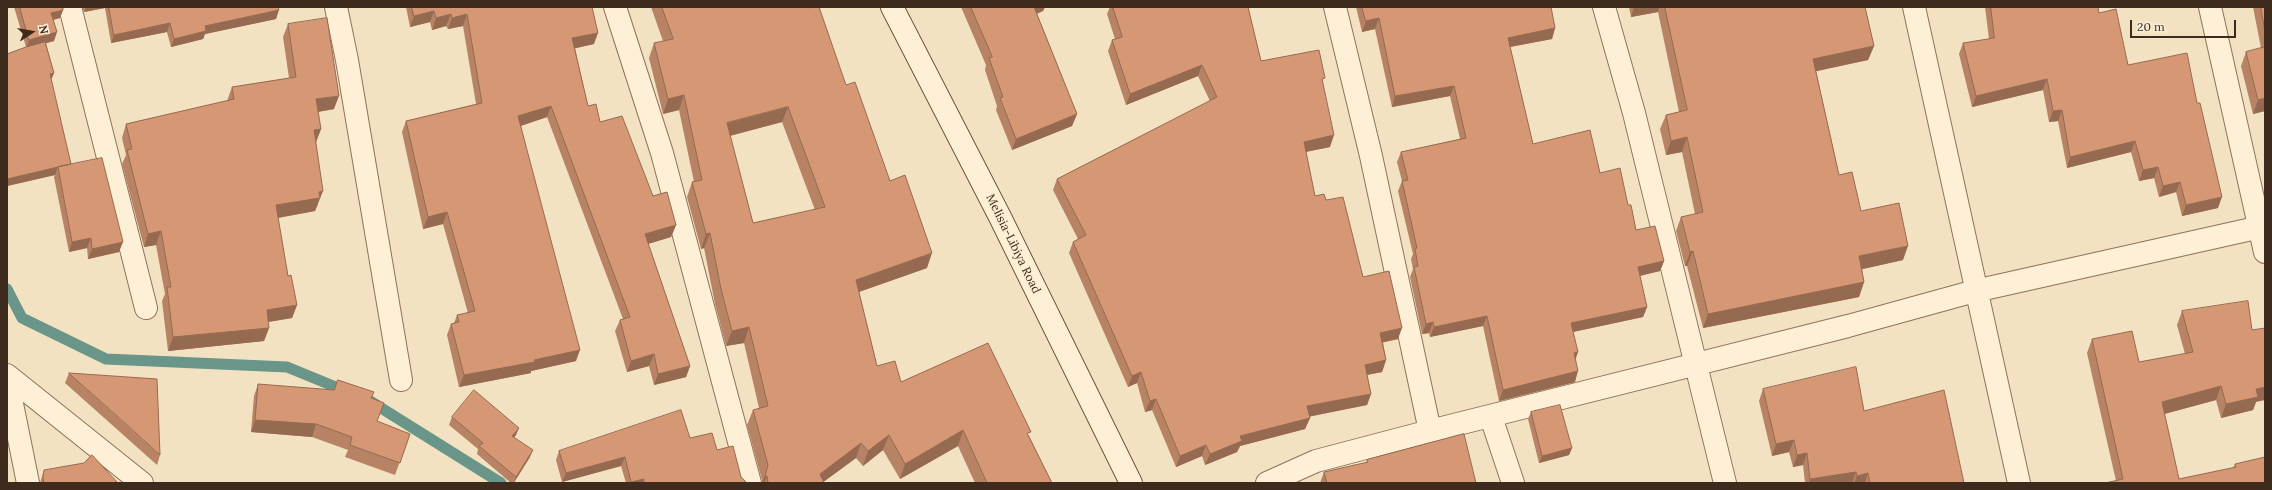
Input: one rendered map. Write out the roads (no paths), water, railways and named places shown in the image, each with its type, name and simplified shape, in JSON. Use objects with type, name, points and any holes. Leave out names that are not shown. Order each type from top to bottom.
[{"type":"street","points":[[70,7],[146,308]]},
{"type":"street","points":[[336,7],[347,60],[401,380]]},
{"type":"street","points":[[615,7],[662,153],[750,483]]},
{"type":"street","name":"Melisia-Libiya Road","points":[[892,7],[1000,217],[1131,483]]},
{"type":"street","points":[[1335,7],[1371,156],[1430,431]]},
{"type":"street","points":[[1604,7],[1634,113],[1697,363],[1725,483]]},
{"type":"street","points":[[1914,7],[2019,483]]},
{"type":"street","points":[[2210,7],[2262,227],[2265,252]]},
{"type":"street","points":[[1267,483],[1316,461],[1430,431],[1491,417],[1697,363],[1848,326],[1976,291],[2262,227]]},
{"type":"street","points":[[7,375],[142,483]]},
{"type":"street","points":[[7,379],[28,483]]},
{"type":"street","points":[[1491,417],[1513,483]]},
{"type":"waterway","points":[[7,289],[22,318],[106,359],[287,367],[348,392]]},
{"type":"waterway","points":[[370,401],[501,483]]}]
